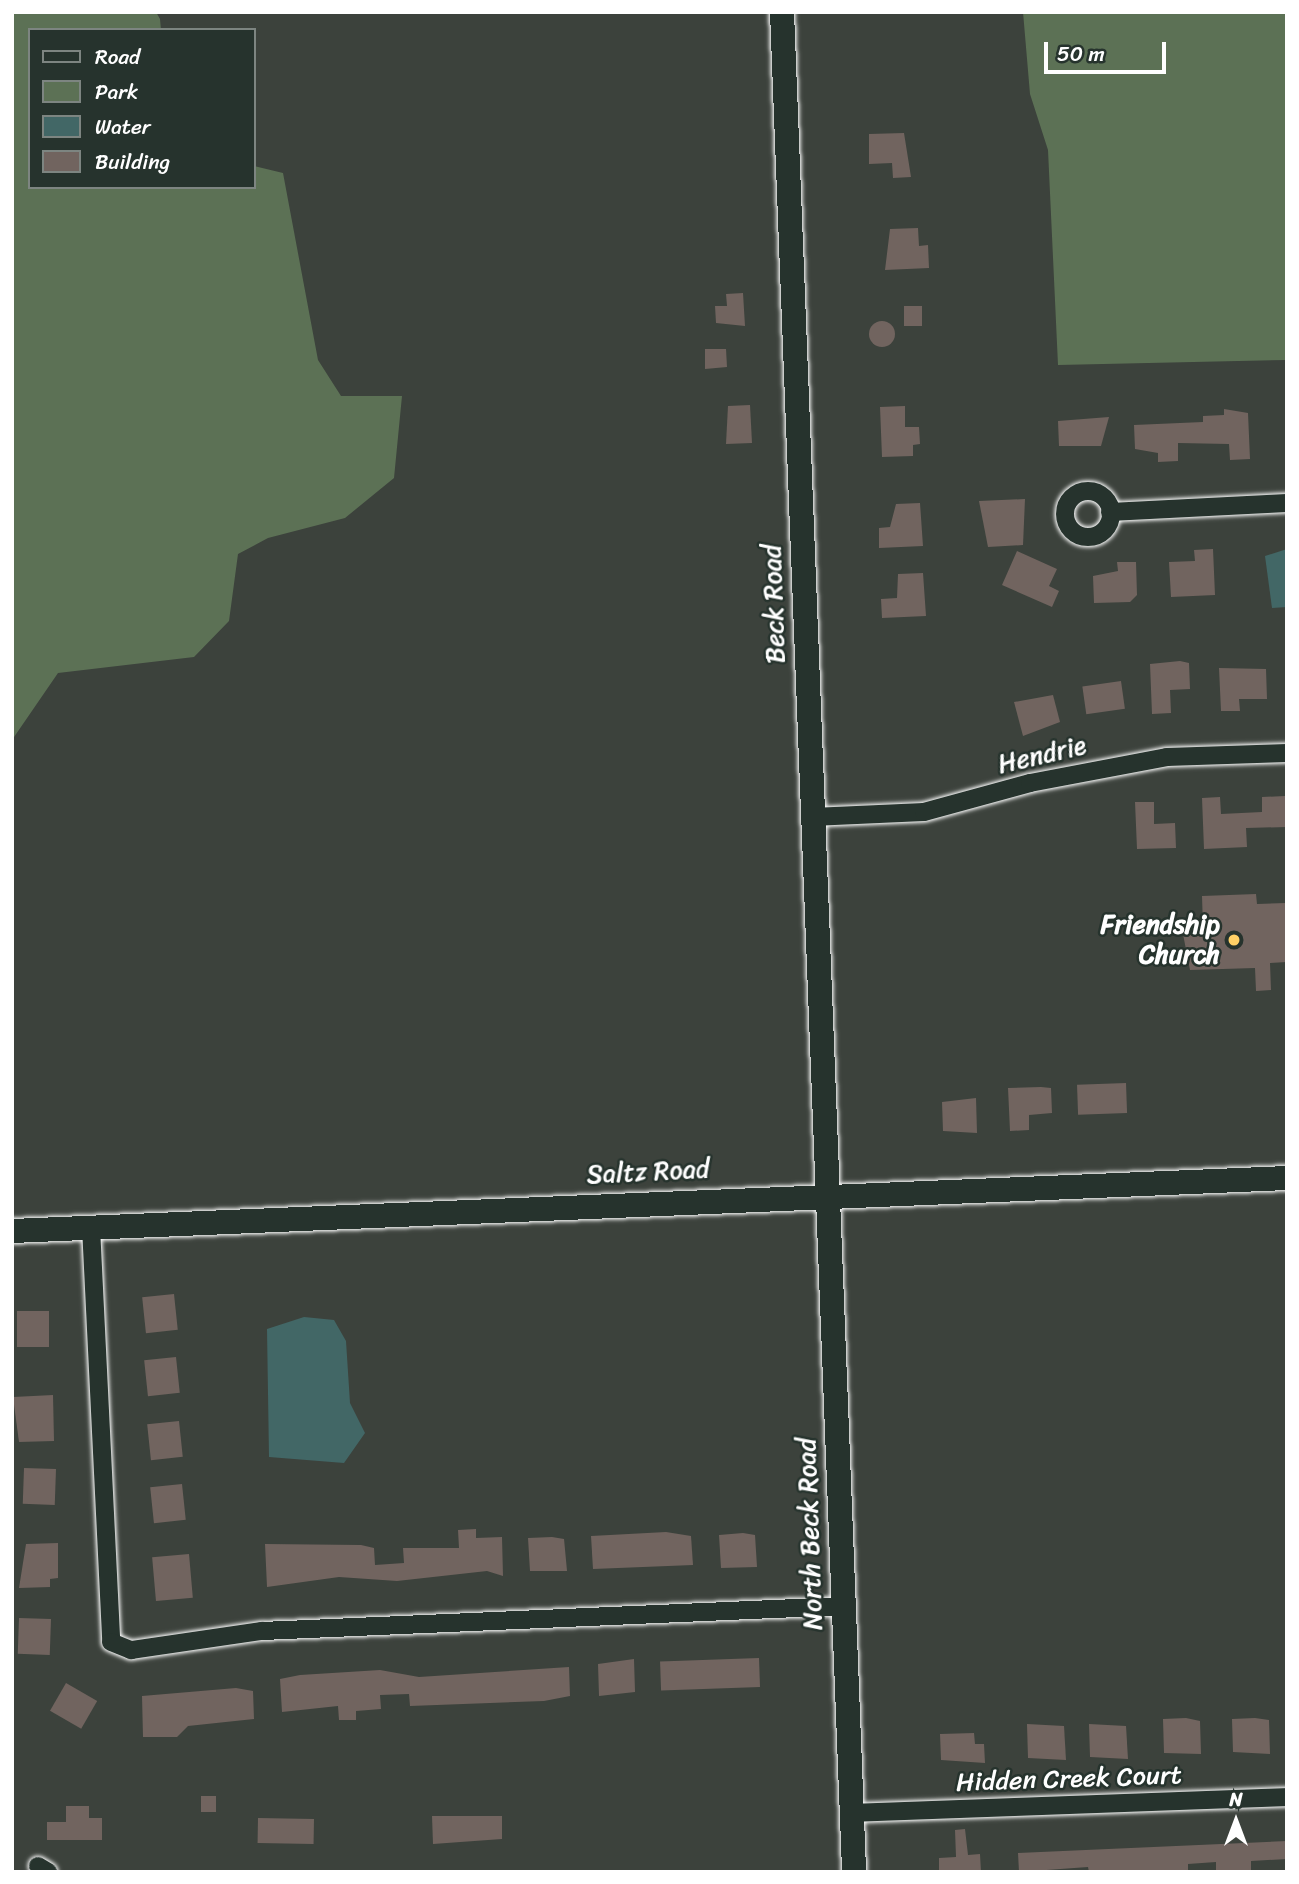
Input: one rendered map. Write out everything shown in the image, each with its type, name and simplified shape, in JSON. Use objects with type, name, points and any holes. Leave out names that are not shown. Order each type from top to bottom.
[{"type":"main road","name":"Beck Road","points":[[782,12],[826,1193]]},
{"type":"main road","name":"Saltz Road","points":[[12,1231],[826,1193],[1287,1178]]},
{"type":"main road","name":"North Beck Road","points":[[826,1193],[854,1872]]},
{"type":"street","points":[[1111,512],[1287,503]]},
{"type":"street","name":"Hendrie","points":[[812,817],[924,812],[1030,783],[1167,757],[1287,753]]},
{"type":"street","points":[[91,1227],[111,1642],[131,1650],[262,1631],[842,1606]]},
{"type":"street","name":"Hidden Creek Court","points":[[852,1813],[1287,1797]]},
{"type":"green space","points":[[12,12],[156,12],[161,28],[28,28],[28,189],[256,189],[256,166],[283,173],[318,360],[341,396],[402,396],[394,478],[345,518],[268,538],[238,554],[229,621],[194,657],[58,673],[12,740]]},
{"type":"green space","points":[[1023,12],[1287,12],[1287,360],[1058,365],[1048,150],[1030,94]]},
{"type":"water","points":[[1287,549],[1287,607],[1272,608],[1265,556]]},
{"type":"water","points":[[304,1317],[334,1320],[346,1341],[350,1403],[365,1433],[344,1463],[269,1457],[267,1329]]},
{"type":"building","points":[[904,133],[911,177],[893,178],[892,163],[869,164],[869,134]]},
{"type":"building","points":[[918,228],[919,246],[928,245],[929,268],[885,270],[890,229]]},
{"type":"building","points":[[743,293],[745,326],[716,323],[715,306],[727,306],[726,294]]},
{"type":"building","points":[[904,306],[922,306],[922,326],[904,326]]},
{"type":"building","points":[[882,321],[891,325],[895,334],[891,343],[882,347],[873,343],[869,334],[873,325]]},
{"type":"building","points":[[705,349],[726,349],[727,367],[705,369]]},
{"type":"building","points":[[750,405],[752,443],[726,444],[728,406]]},
{"type":"building","points":[[905,406],[905,427],[919,427],[920,444],[913,445],[913,456],[882,457],[880,407]]},
{"type":"building","points":[[1224,409],[1248,413],[1250,459],[1230,460],[1229,444],[1178,443],[1178,461],[1158,462],[1158,453],[1135,449],[1134,425],[1203,422],[1203,416],[1224,415]]},
{"type":"building","points":[[1109,417],[1101,446],[1059,446],[1058,421]]},
{"type":"building","points":[[1025,499],[1023,545],[988,547],[979,501]]},
{"type":"building","points":[[920,503],[923,546],[879,548],[879,528],[890,527],[896,504]]},
{"type":"building","points":[[1213,549],[1215,595],[1171,597],[1169,562],[1195,561],[1194,550]]},
{"type":"building","points":[[1017,551],[1057,569],[1049,586],[1059,591],[1052,607],[1002,585]]},
{"type":"building","points":[[1117,562],[1136,562],[1137,595],[1130,602],[1094,603],[1093,576],[1118,571]]},
{"type":"building","points":[[923,573],[926,616],[882,618],[881,599],[897,598],[898,574]]},
{"type":"building","points":[[1180,661],[1189,663],[1190,689],[1170,690],[1171,713],[1152,714],[1150,664]]},
{"type":"building","points":[[1219,668],[1266,669],[1267,699],[1239,699],[1240,711],[1221,711]]},
{"type":"building","points":[[1121,681],[1125,709],[1086,714],[1082,686]]},
{"type":"building","points":[[1053,695],[1060,722],[1023,736],[1014,702]]},
{"type":"building","points":[[1285,796],[1287,827],[1246,828],[1247,847],[1204,849],[1202,798],[1220,797],[1221,814],[1262,812],[1262,797]]},
{"type":"building","points":[[1135,802],[1154,802],[1154,824],[1175,823],[1176,848],[1137,849]]},
{"type":"building","name":"Friendship Church","points":[[1256,894],[1257,904],[1286,903],[1287,962],[1270,963],[1271,990],[1256,991],[1255,968],[1190,970],[1182,929],[1203,928],[1202,896]]},
{"type":"building","points":[[1126,1083],[1127,1113],[1078,1115],[1077,1085]]},
{"type":"building","points":[[1008,1088],[1051,1088],[1052,1113],[1029,1115],[1029,1130],[1010,1131]]},
{"type":"building","points":[[976,1098],[977,1133],[943,1131],[942,1102]]},
{"type":"building","points":[[174,1294],[178,1330],[146,1333],[142,1297]]},
{"type":"building","points":[[17,1311],[49,1311],[49,1347],[17,1347]]},
{"type":"building","points":[[176,1357],[180,1393],[148,1396],[144,1360]]},
{"type":"building","points":[[53,1395],[54,1441],[19,1442],[13,1397]]},
{"type":"building","points":[[179,1421],[183,1457],[151,1460],[147,1424]]},
{"type":"building","points":[[24,1468],[56,1469],[55,1505],[23,1504]]},
{"type":"building","points":[[182,1484],[186,1520],[154,1523],[150,1487]]},
{"type":"building","points":[[476,1529],[476,1538],[502,1537],[503,1576],[487,1571],[397,1581],[339,1577],[267,1587],[265,1544],[361,1545],[374,1548],[375,1565],[404,1563],[403,1548],[459,1548],[458,1530]]},
{"type":"building","points":[[666,1532],[691,1536],[693,1565],[593,1569],[591,1536]]},
{"type":"building","points":[[719,1535],[755,1535],[757,1567],[721,1568]]},
{"type":"building","points":[[528,1538],[564,1539],[567,1571],[530,1571]]},
{"type":"building","points":[[58,1543],[58,1578],[50,1579],[50,1587],[19,1588],[26,1544]]},
{"type":"building","points":[[189,1554],[193,1598],[156,1601],[152,1557]]},
{"type":"building","points":[[19,1618],[51,1619],[50,1655],[18,1654]]},
{"type":"building","points":[[759,1658],[760,1687],[661,1690],[660,1661]]},
{"type":"building","points":[[634,1659],[635,1692],[599,1696],[598,1664]]},
{"type":"building","points":[[569,1667],[570,1696],[544,1701],[410,1706],[409,1694],[380,1695],[381,1709],[356,1711],[356,1720],[339,1720],[338,1706],[282,1712],[280,1679],[300,1675],[380,1670],[419,1677]]},
{"type":"building","points":[[66,1683],[97,1701],[81,1729],[50,1711]]},
{"type":"building","points":[[236,1688],[253,1691],[254,1719],[188,1726],[177,1737],[143,1737],[142,1696]]},
{"type":"building","points":[[1186,1718],[1200,1721],[1201,1754],[1164,1753],[1163,1719]]},
{"type":"building","points":[[1232,1719],[1269,1720],[1270,1754],[1233,1752]]},
{"type":"building","points":[[1027,1724],[1064,1726],[1066,1760],[1028,1758]]},
{"type":"building","points":[[1089,1724],[1126,1726],[1128,1759],[1090,1757]]},
{"type":"building","points":[[974,1733],[975,1744],[984,1744],[985,1763],[941,1760],[940,1734]]},
{"type":"building","points":[[201,1796],[216,1796],[216,1812],[201,1812]]},
{"type":"building","points":[[66,1806],[89,1806],[89,1818],[102,1818],[102,1840],[47,1840],[47,1822],[66,1822]]},
{"type":"building","points":[[432,1816],[502,1816],[502,1839],[433,1844]]},
{"type":"building","points":[[258,1818],[314,1819],[314,1844],[258,1843]]},
{"type":"building","points":[[965,1829],[968,1855],[980,1854],[981,1872],[939,1872],[939,1858],[956,1857],[955,1830]]},
{"type":"building","points":[[1287,1841],[1287,1859],[1251,1861],[1251,1872],[1216,1872],[1216,1862],[1188,1864],[1188,1872],[1089,1872],[1088,1867],[1019,1872],[1018,1853]]},
{"type":"place","name":"Friendship Church","points":[[1234,940]]}]
